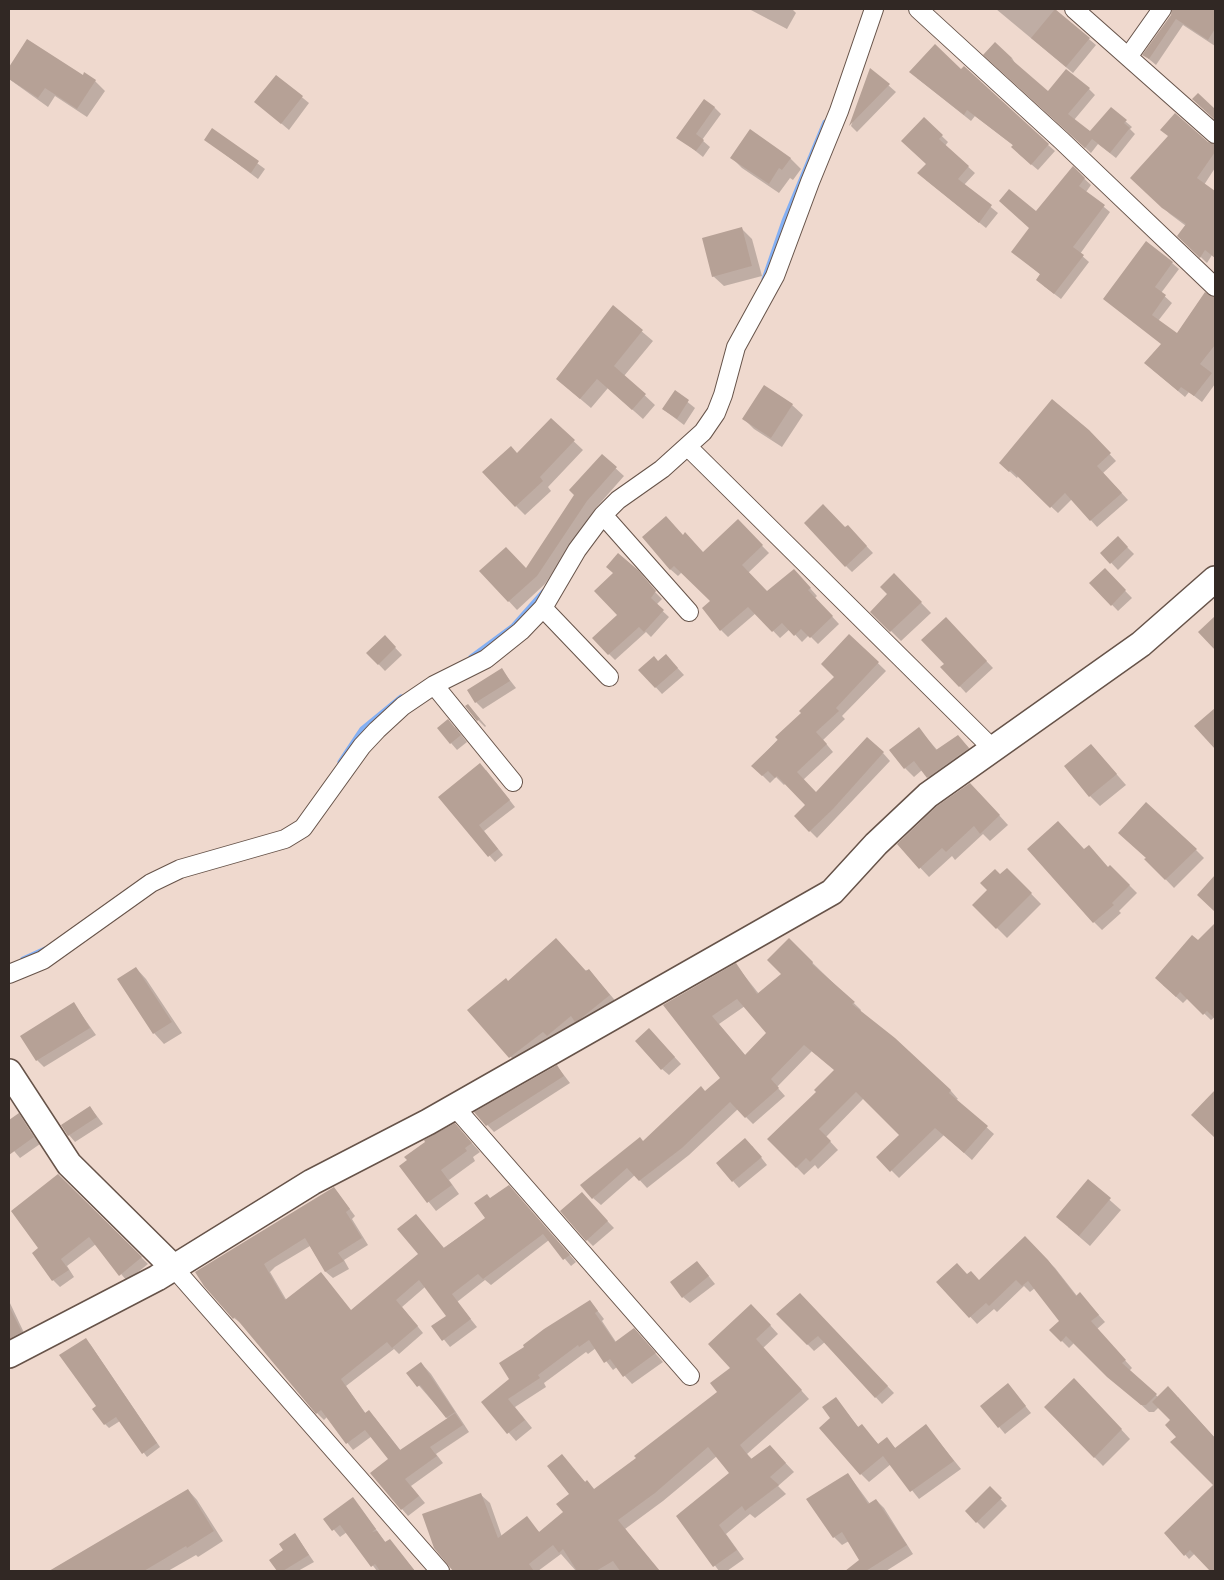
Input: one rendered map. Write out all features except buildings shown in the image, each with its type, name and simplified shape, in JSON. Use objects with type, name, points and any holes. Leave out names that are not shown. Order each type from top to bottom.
[{"type":"street","points":[[9,974],[43,960],[151,883],[180,869],[285,839],[304,828],[362,746],[402,706],[434,685],[486,659],[522,631],[543,608],[577,550],[602,515],[618,500],[662,469],[703,432],[716,413],[723,395],[736,347],[775,276],[810,182],[839,112],[874,9]]},
{"type":"street","points":[[918,9],[1061,140],[1215,287]]},
{"type":"street","points":[[1074,9],[1215,134]]},
{"type":"street","points":[[1128,57],[1162,9]]},
{"type":"street","points":[[688,447],[994,750]]},
{"type":"street","points":[[602,515],[689,612]]},
{"type":"street","points":[[9,1355],[94,1312],[173,1267],[312,1182],[454,1106],[832,892],[876,844],[928,795],[994,750],[1156,632],[1215,579]]},
{"type":"street","points":[[543,608],[609,677]]},
{"type":"street","points":[[434,685],[513,782]]},
{"type":"street","points":[[9,1072],[69,1164],[173,1267],[440,1571]]},
{"type":"street","points":[[454,1106],[690,1376]]},
{"type":"waterway","points":[[764,279],[784,221],[825,122]]},
{"type":"waterway","points":[[471,657],[513,626],[544,591]]},
{"type":"waterway","points":[[340,762],[362,729],[401,697]]},
{"type":"waterway","points":[[23,959],[45,949]]}]
